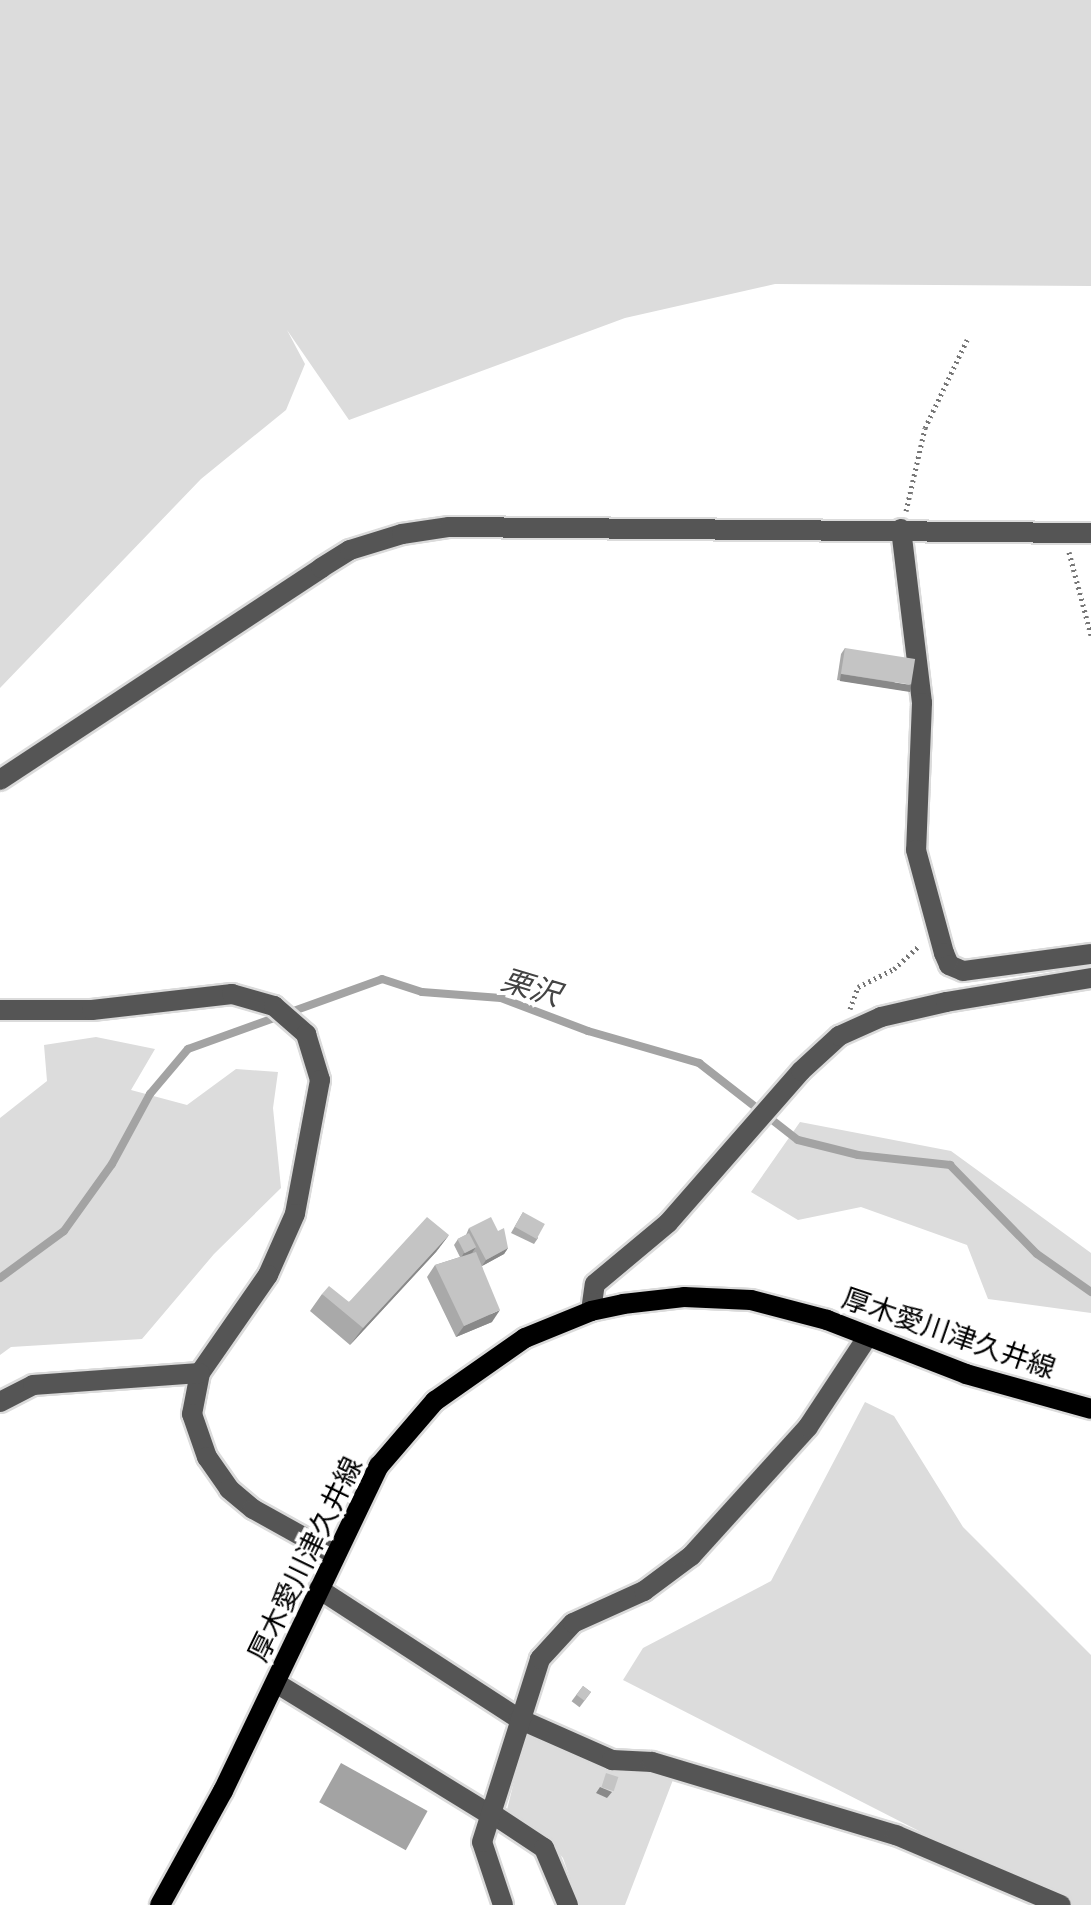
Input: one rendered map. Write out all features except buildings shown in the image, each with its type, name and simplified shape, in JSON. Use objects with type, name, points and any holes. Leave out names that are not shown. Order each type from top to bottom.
[{"type":"main road","name":"厚木愛川津久井線","points":[[160,1905],[276,1683],[334,1554],[379,1466],[435,1401],[496,1355],[591,1311],[648,1300],[717,1297],[777,1305],[966,1374],[1091,1409]]},
{"type":"street","points":[[0,780],[350,550],[402,534],[449,527],[1091,533]]},
{"type":"street","points":[[902,529],[922,703],[916,850],[949,965],[963,971],[1091,954]]},
{"type":"street","points":[[591,1311],[595,1284],[668,1223],[817,1053],[845,1033],[881,1017],[946,1002],[1091,978]]},
{"type":"street","points":[[0,1010],[92,1010],[232,994],[282,1012],[306,1034],[320,1069],[295,1214],[268,1275],[200,1373],[192,1414],[218,1474],[253,1509],[334,1554]]},
{"type":"street","points":[[503,1905],[482,1842],[494,1816],[519,1719],[540,1659],[552,1641],[587,1613],[644,1591],[691,1556],[808,1427],[868,1336]]},
{"type":"street","points":[[0,1402],[9,1392],[33,1385],[200,1373]]},
{"type":"street","points":[[319,1589],[519,1719],[612,1760],[652,1762],[896,1835],[1061,1905]]},
{"type":"street","points":[[276,1683],[544,1848],[568,1905]]},
{"type":"path","points":[[902,529],[917,451],[967,340]]},
{"type":"path","points":[[1064,532],[1091,635]]},
{"type":"path","points":[[845,1033],[858,987],[912,954],[923,932]]},
{"type":"shaded area","points":[[0,0],[1091,0],[1091,286],[775,284],[625,318],[349,420],[287,330],[305,364],[286,410],[201,479],[0,688]]},
{"type":"shaded area","points":[[96,1037],[155,1049],[131,1090],[187,1105],[236,1069],[278,1072],[273,1108],[281,1188],[214,1254],[142,1339],[11,1347],[0,1355],[0,1118],[47,1081],[44,1045]]},
{"type":"shaded area","points":[[800,1122],[951,1151],[1091,1253],[1091,1313],[988,1299],[967,1245],[861,1207],[798,1220],[751,1192]]},
{"type":"shaded area","points":[[865,1402],[894,1416],[963,1527],[1091,1655],[1091,1905],[1064,1905],[623,1680],[643,1648],[771,1581]]},
{"type":"shaded area","points":[[536,1730],[676,1772],[625,1905],[579,1905],[563,1858],[547,1839],[506,1814],[525,1736]]},
{"type":"shaded area","points":[[341,1763],[428,1811],[406,1850],[319,1802]]},
{"type":"waterway","name":"栗沢","points":[[0,1278],[64,1231],[112,1164],[150,1094],[188,1049],[382,979],[422,992],[501,998],[588,1031],[699,1063],[798,1140],[858,1155],[950,1165],[1037,1254],[1091,1292]]}]
